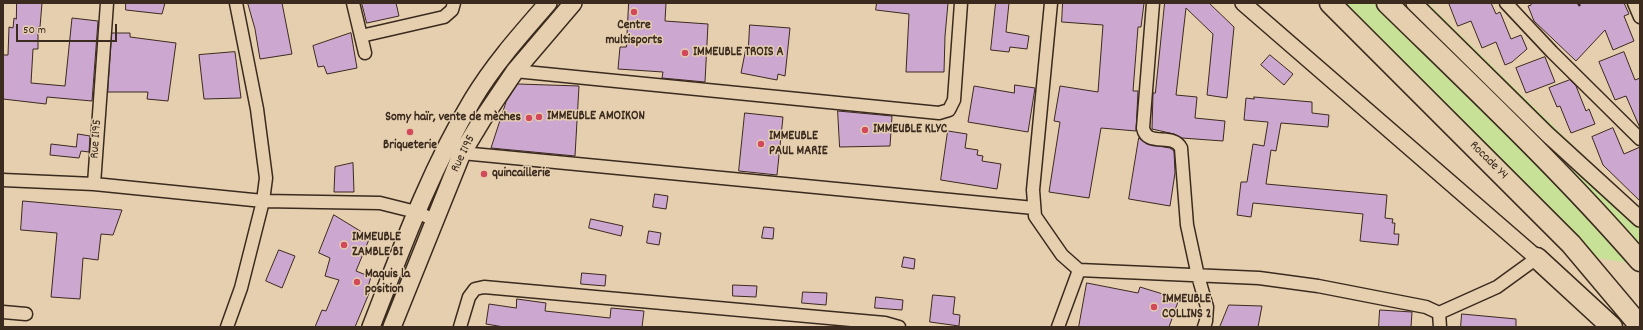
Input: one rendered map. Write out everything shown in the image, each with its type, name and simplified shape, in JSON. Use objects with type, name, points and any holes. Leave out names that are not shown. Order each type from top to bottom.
[{"type":"highway","name":"Rocade Y4","points":[[1330,3],[1571,244],[1640,326]]},
{"type":"highway","points":[[1387,3],[1530,143],[1600,216],[1640,261]]},
{"type":"highway","points":[[1537,258],[1612,327]]},
{"type":"main road","name":"Rue I195","points":[[371,327],[416,212],[454,131],[474,98],[509,47],[548,3]]},
{"type":"main road","name":"Rue I195","points":[[392,327],[462,154],[482,120],[515,71],[573,3]]},
{"type":"street","name":"Rue I195","points":[[94,184],[107,3]]},
{"type":"street","points":[[227,327],[241,288],[263,201],[266,178],[258,109],[236,3]]},
{"type":"street","points":[[353,3],[365,53]]},
{"type":"street","points":[[361,36],[444,17],[452,10],[454,3]]},
{"type":"street","points":[[515,71],[940,114],[949,110],[954,100],[962,3]]},
{"type":"street","points":[[1052,3],[1033,190],[1034,208],[1035,216],[1062,255],[1079,270],[1259,278],[1318,286],[1426,307],[1439,313],[1497,287],[1537,258],[1243,3]]},
{"type":"street","points":[[1153,3],[1143,128],[1144,134],[1149,138],[1174,142],[1179,144],[1181,148],[1187,225],[1198,276],[1207,307],[1204,327]]},
{"type":"street","points":[[1414,3],[1547,134],[1640,219]]},
{"type":"street","points":[[1506,3],[1552,52],[1639,137]]},
{"type":"street","points":[[1634,3],[1640,17]]},
{"type":"street","points":[[462,154],[1034,208]]},
{"type":"street","points":[[3,180],[94,184],[263,201],[380,203],[416,212],[435,220]]},
{"type":"street","points":[[1058,327],[1079,270]]},
{"type":"street","points":[[460,327],[470,297],[475,289],[484,287],[885,323],[899,327]]},
{"type":"street","points":[[3,312],[26,314]]},
{"type":"street","points":[[1439,313],[1440,327]]},
{"type":"green space","points":[[1337,3],[1428,3],[1640,211],[1640,265],[1569,253]]},
{"type":"building","points":[[17,3],[42,3],[40,27],[38,27],[38,49],[33,49],[31,83],[65,86],[72,18],[98,21],[92,101],[47,97],[46,104],[3,99],[3,55],[8,55],[9,27],[13,28],[14,18],[16,19]]},
{"type":"building","points":[[126,3],[165,3],[162,14],[126,10]]},
{"type":"building","points":[[248,3],[282,3],[292,54],[260,59],[255,29]]},
{"type":"building","points":[[362,3],[396,3],[399,16],[367,23]]},
{"type":"building","points":[[629,3],[666,3],[665,21],[708,24],[705,82],[662,78],[663,72],[618,69],[620,47],[626,47]]},
{"type":"building","points":[[877,3],[948,3],[944,72],[906,72],[909,14],[876,10]]},
{"type":"building","points":[[996,3],[1009,3],[1006,32],[1029,36],[1027,49],[1010,47],[1009,52],[991,50]]},
{"type":"building","points":[[1063,3],[1144,3],[1141,27],[1138,27],[1133,91],[1138,91],[1136,131],[1101,128],[1089,198],[1049,192],[1060,122],[1054,121],[1060,86],[1098,92],[1103,25],[1062,22]]},
{"type":"building","points":[[1165,3],[1209,3],[1234,27],[1227,98],[1207,95],[1213,34],[1186,8],[1176,95],[1197,97],[1195,118],[1225,121],[1223,141],[1182,138],[1174,134],[1152,129],[1153,93],[1155,93]]},
{"type":"building","points":[[1449,3],[1491,3],[1496,14],[1500,12],[1511,39],[1521,35],[1527,49],[1512,62],[1505,65],[1496,42],[1482,48],[1471,21],[1458,26]]},
{"type":"building","points":[[1530,3],[1624,3],[1629,14],[1624,16],[1634,41],[1613,50],[1605,30],[1576,61],[1534,21],[1528,6],[1531,5]]},
{"type":"building","points":[[750,25],[790,28],[785,76],[778,74],[777,80],[741,73],[746,48],[748,48]]},
{"type":"building","points":[[112,33],[130,33],[130,37],[176,43],[168,101],[147,99],[148,92],[108,92]]},
{"type":"building","points":[[351,33],[357,68],[327,74],[324,66],[318,67],[313,46]]},
{"type":"building","points":[[235,52],[241,98],[204,99],[199,55]]},
{"type":"building","points":[[1624,52],[1635,80],[1640,78],[1640,128],[1626,96],[1615,100],[1599,62]]},
{"type":"building","points":[[1270,55],[1293,74],[1284,85],[1261,65]]},
{"type":"building","points":[[1545,57],[1555,82],[1526,93],[1516,68]]},
{"type":"building","points":[[1570,80],[1576,86],[1586,111],[1589,109],[1595,124],[1571,133],[1560,106],[1557,107],[1549,88]]},
{"type":"building","name":"IMMEUBLE AMOIKON","points":[[518,84],[579,86],[575,156],[491,148],[506,102]]},
{"type":"building","points":[[1015,85],[1035,88],[1028,132],[968,122],[974,86],[1014,93]]},
{"type":"building","points":[[1254,97],[1312,102],[1312,113],[1329,115],[1328,127],[1281,123],[1276,151],[1271,150],[1266,184],[1387,195],[1385,218],[1393,219],[1392,223],[1395,223],[1394,234],[1399,234],[1398,245],[1360,241],[1363,214],[1253,203],[1251,217],[1237,215],[1241,182],[1247,182],[1253,144],[1264,146],[1268,122],[1244,120],[1246,98],[1254,99]]},
{"type":"building","name":"IMMEUBLE KLYC","points":[[838,111],[892,116],[890,146],[840,147]]},
{"type":"building","name":"IMMEUBLE PAUL MARIE","points":[[745,113],[783,117],[777,175],[739,171]]},
{"type":"building","points":[[1613,128],[1624,154],[1640,147],[1640,201],[1603,165],[1592,137]]},
{"type":"building","points":[[948,131],[967,134],[965,148],[978,150],[977,155],[983,156],[982,161],[1001,164],[997,189],[941,180]]},
{"type":"building","points":[[78,134],[90,136],[89,152],[81,151],[79,158],[50,155],[51,144],[76,147]]},
{"type":"building","points":[[1139,138],[1147,144],[1170,148],[1174,151],[1175,173],[1170,206],[1129,199]]},
{"type":"building","points":[[353,163],[354,192],[334,192],[335,167]]},
{"type":"building","points":[[655,194],[668,196],[666,209],[653,207]]},
{"type":"building","points":[[23,201],[122,210],[113,235],[101,234],[98,260],[83,258],[80,299],[51,297],[57,233],[21,230]]},
{"type":"building","points":[[334,215],[370,237],[356,271],[371,277],[367,290],[370,291],[355,327],[315,327],[322,310],[326,311],[339,280],[325,276],[330,258],[319,253]]},
{"type":"building","points":[[591,219],[623,226],[621,236],[589,228]]},
{"type":"building","points":[[764,227],[774,228],[773,239],[762,238]]},
{"type":"building","points":[[649,231],[661,233],[659,245],[647,243]]},
{"type":"building","points":[[279,250],[295,256],[282,288],[266,281]]},
{"type":"building","points":[[904,257],[915,259],[914,269],[902,267]]},
{"type":"building","points":[[582,273],[606,275],[605,286],[581,284]]},
{"type":"building","points":[[1087,283],[1138,293],[1140,287],[1179,299],[1169,327],[1079,327]]},
{"type":"building","points":[[733,285],[757,286],[756,297],[733,296]]},
{"type":"building","points":[[803,292],[827,293],[826,305],[802,303]]},
{"type":"building","points":[[933,295],[955,297],[953,314],[960,315],[959,326],[930,322]]},
{"type":"building","points":[[876,297],[903,300],[902,310],[875,308]]},
{"type":"building","points":[[517,299],[546,303],[545,311],[610,318],[611,308],[644,311],[642,327],[504,327],[486,324],[489,304],[516,308]]},
{"type":"building","points":[[1229,305],[1262,306],[1258,327],[1220,327]]},
{"type":"building","points":[[1380,310],[1412,312],[1411,327],[1379,327]]},
{"type":"building","points":[[1462,314],[1516,319],[1516,327],[1461,327]]},
{"type":"place","name":"Centre multisports","points":[[634,12]]},
{"type":"place","name":"IMMEUBLE TROIS A","points":[[685,53]]},
{"type":"place","name":"IMMEUBLE AMOIKON","points":[[539,117]]},
{"type":"place","name":"Somy haïr, vente de mèches","points":[[529,118]]},
{"type":"place","name":"IMMEUBLE KLYC","points":[[865,130]]},
{"type":"place","name":"Briqueterie","points":[[410,132]]},
{"type":"place","name":"IMMEUBLE PAUL MARIE","points":[[761,144]]},
{"type":"place","name":"quincaillerie","points":[[484,174]]},
{"type":"place","name":"IMMEUBLE ZAMBLE BI","points":[[344,245]]},
{"type":"place","name":"Maquis la position","points":[[357,282]]},
{"type":"place","name":"IMMEUBLE COLLINS 2","points":[[1154,307]]}]
